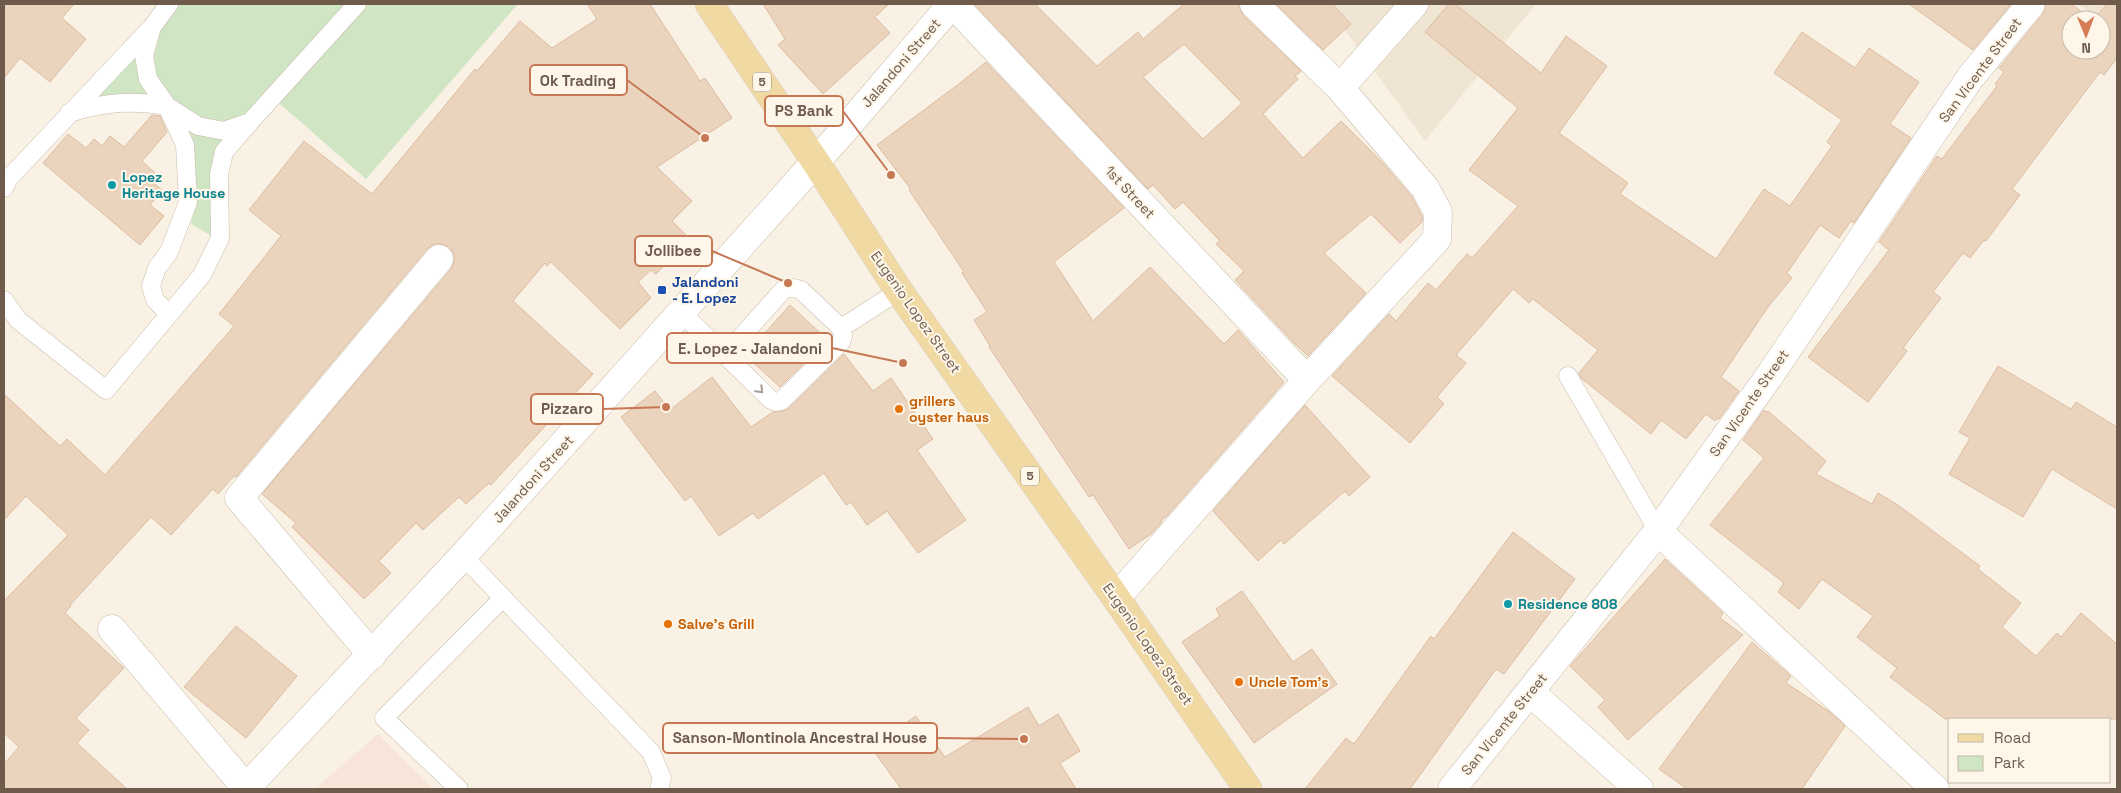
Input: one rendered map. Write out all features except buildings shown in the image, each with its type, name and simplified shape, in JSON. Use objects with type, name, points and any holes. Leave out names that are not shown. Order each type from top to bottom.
[{"type":"main road","name":"Eugenio Lopez Street","points":[[709,4],[815,161],[899,291],[1116,598],[1248,789]]},
{"type":"street","name":"Jalandoni Street","points":[[245,789],[464,556],[952,4]]},
{"type":"street","name":"1st Street","points":[[952,4],[1307,380]]},
{"type":"street","points":[[1116,598],[1307,380],[1437,239],[1438,212],[1425,188],[1340,88],[1254,4]]},
{"type":"street","points":[[1340,88],[1414,4]]},
{"type":"street","name":"San Vicente Street","points":[[1452,789],[1658,531],[1770,375],[1970,78],[2031,4]]},
{"type":"street","points":[[372,655],[239,498],[438,259]]},
{"type":"street","points":[[1658,531],[1935,789]]},
{"type":"street","points":[[112,629],[245,789]]},
{"type":"street","points":[[1530,692],[1639,789]]},
{"type":"lane","points":[[4,188],[9,178],[152,27],[170,4]]},
{"type":"lane","points":[[4,300],[18,320],[106,390],[202,275],[220,238],[219,175],[224,152],[357,4]]},
{"type":"lane","points":[[152,27],[144,55],[148,79],[167,106],[185,145],[188,202],[170,252],[157,268],[151,286],[155,300],[169,314]]},
{"type":"lane","points":[[70,113],[120,102],[167,106],[198,126],[224,131],[250,122]]},
{"type":"lane","points":[[681,312],[771,400],[776,402],[781,401],[841,342],[843,336],[841,328],[801,290],[794,288],[784,289],[725,355]]},
{"type":"lane","points":[[841,328],[899,291]]},
{"type":"lane","points":[[1568,376],[1658,531]]},
{"type":"lane","points":[[464,556],[651,752],[662,778],[659,789]]},
{"type":"lane","points":[[460,789],[384,718],[503,598]]},
{"type":"shaded area","points":[[1326,4],[1536,4],[1425,141]]},
{"type":"shaded area","points":[[2078,4],[2117,4],[2117,34],[2111,29],[2111,10],[2087,10]]},
{"type":"shaded area","points":[[378,734],[433,789],[315,789]]},
{"type":"green space","points":[[169,4],[357,4],[250,122],[198,126],[148,79],[152,27]]},
{"type":"green space","points":[[367,4],[518,4],[366,179],[279,103]]},
{"type":"green space","points":[[144,42],[158,101],[87,102]]},
{"type":"green space","points":[[189,130],[212,138],[227,138],[212,236],[191,224],[194,213],[196,177]]},
{"type":"place","name":"Ok Trading","points":[[705,138]]},
{"type":"place","name":"PS Bank","points":[[891,175]]},
{"type":"place","name":"Lopez Heritage House","points":[[112,185]]},
{"type":"place","name":"Jollibee","points":[[788,283]]},
{"type":"place","name":"Jalandoni - E. Lopez","points":[[662,290]]},
{"type":"place","name":"E. Lopez - Jalandoni","points":[[903,363]]},
{"type":"place","name":"Pizzaro","points":[[666,407]]},
{"type":"place","name":"grillers oyster haus","points":[[899,409]]},
{"type":"place","name":"Residence 808","points":[[1508,604]]},
{"type":"place","name":"Salve's Grill","points":[[668,624]]},
{"type":"place","name":"Uncle Tom's","points":[[1239,682]]},
{"type":"place","name":"Sanson-Montinola Ancestral House","points":[[1024,739]]}]
